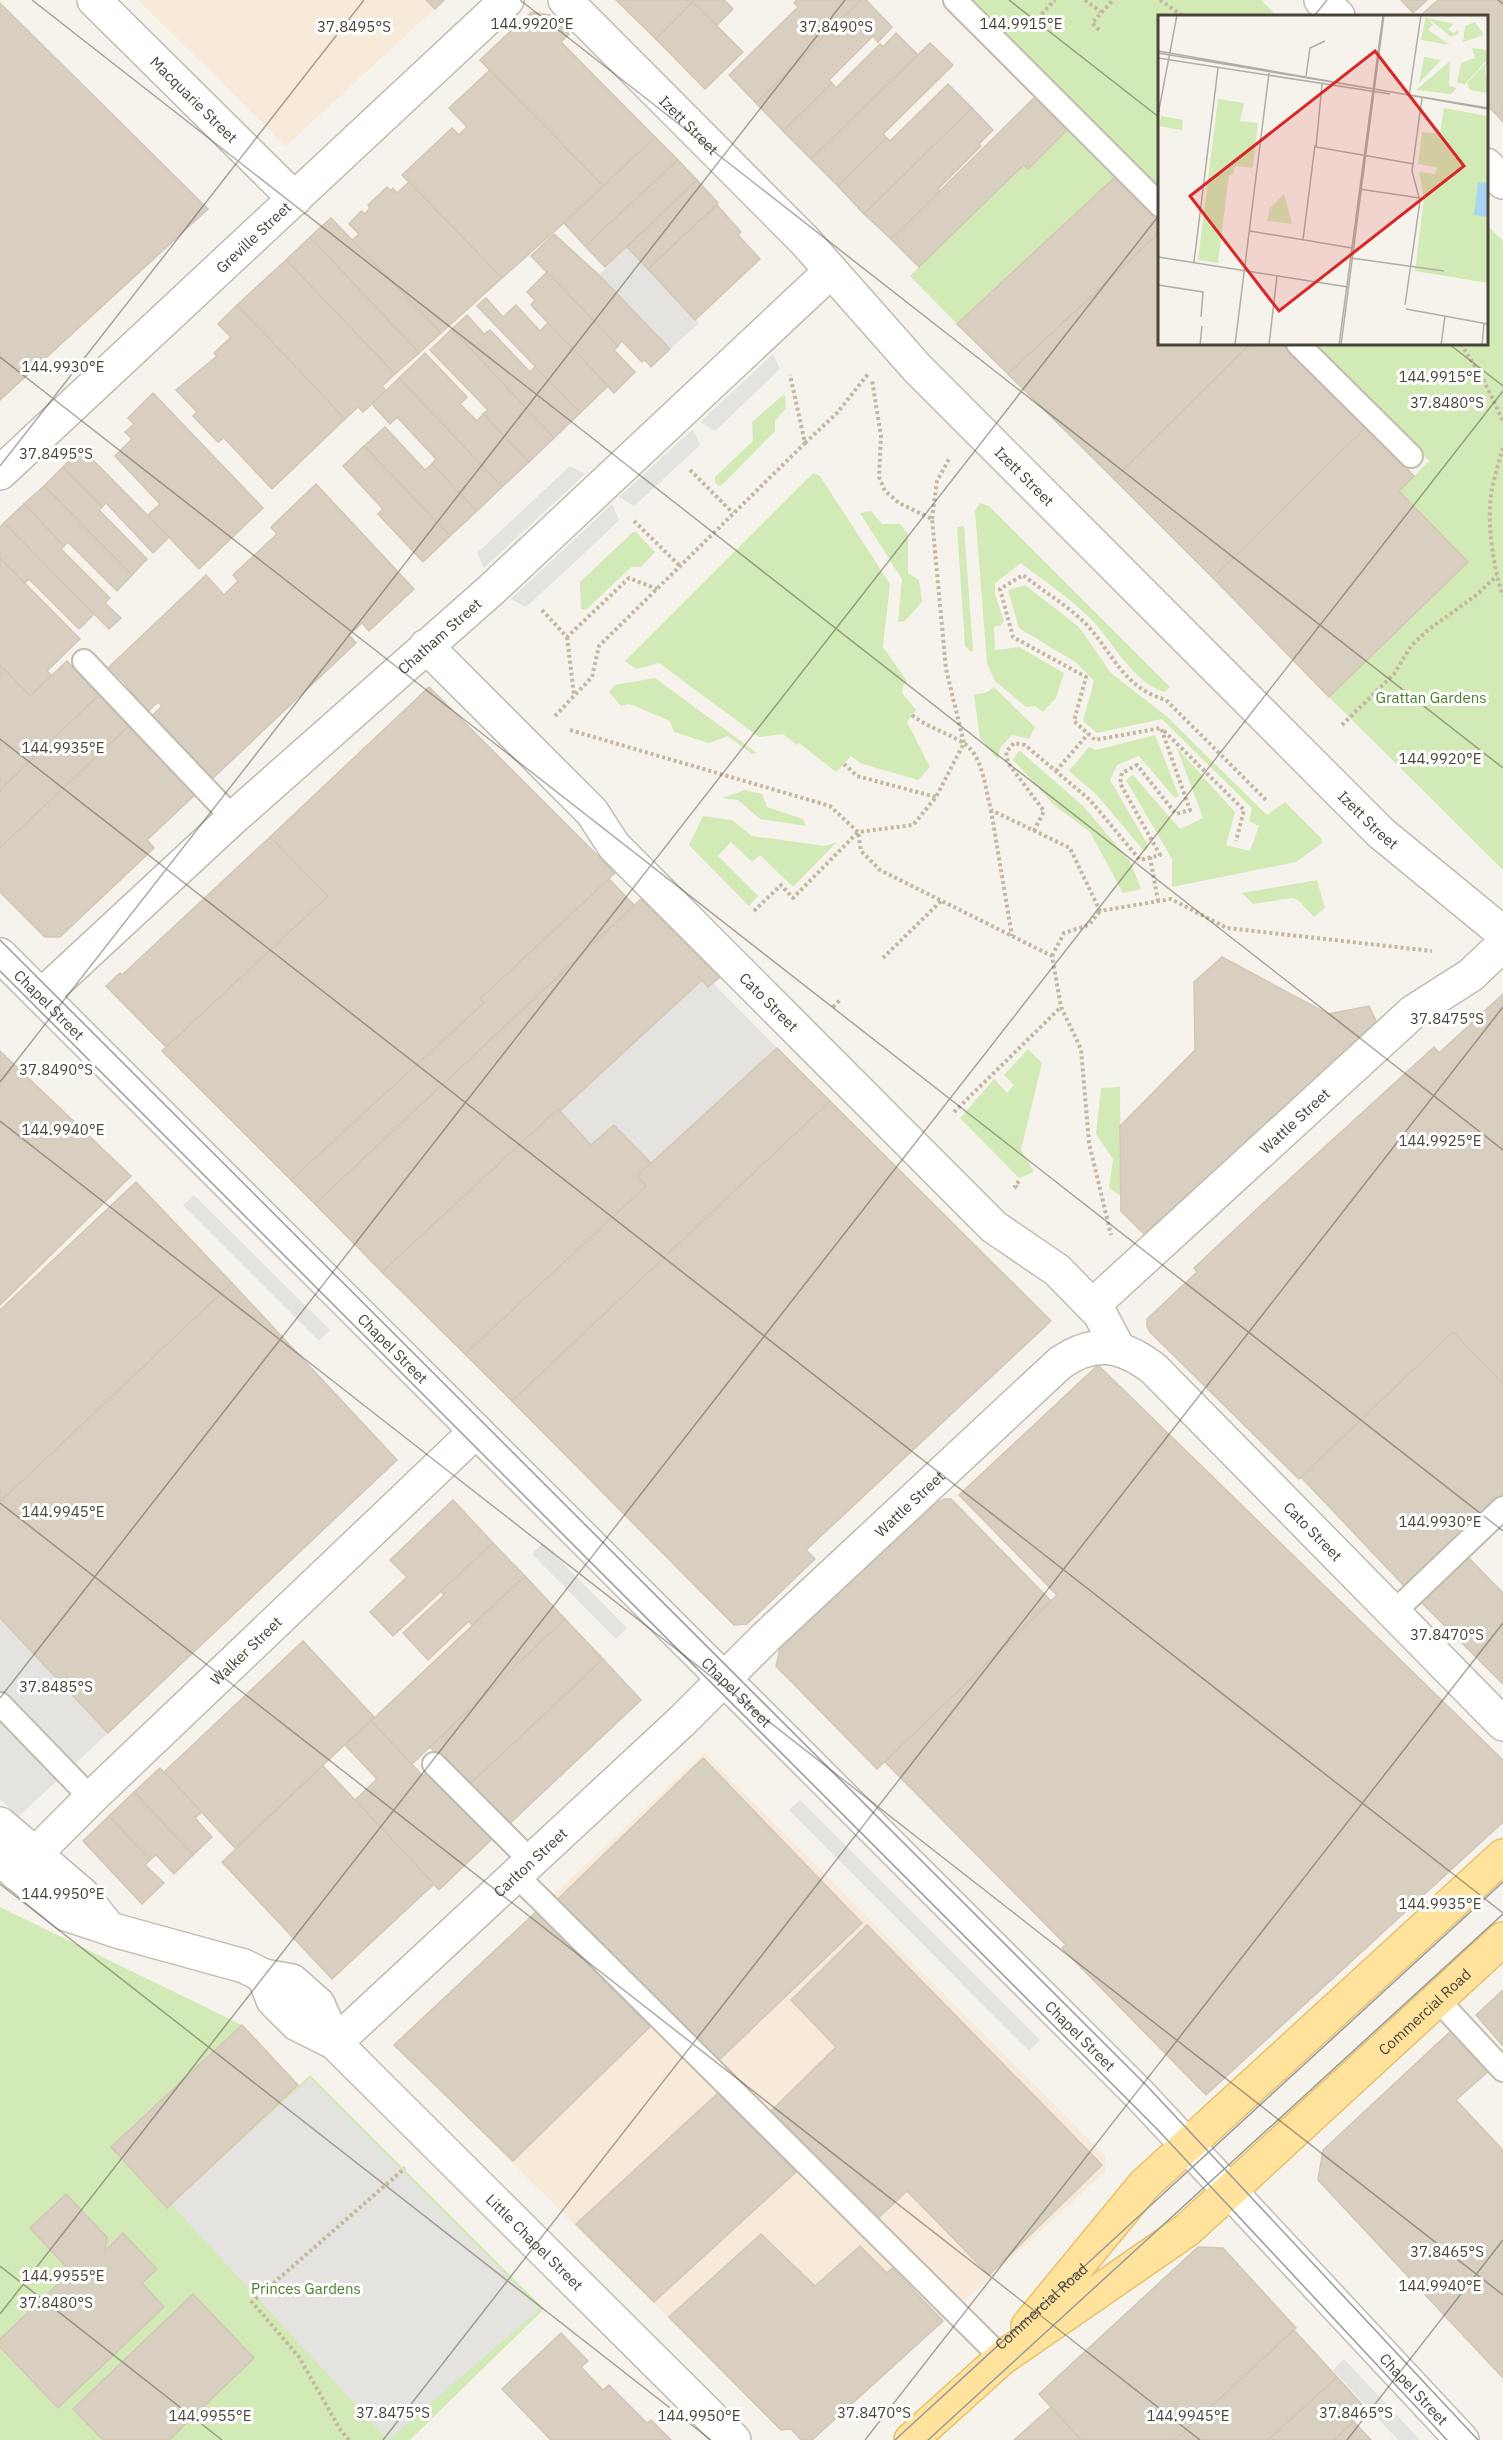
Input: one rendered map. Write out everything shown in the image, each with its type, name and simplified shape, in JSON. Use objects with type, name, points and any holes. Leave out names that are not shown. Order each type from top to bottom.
[{"type":"main road","name":"Commercial Road","points":[[1002,2358],[1144,2185],[1503,1856]]},
{"type":"main road","name":"Commercial Road","points":[[1002,2358],[1187,2230],[1503,1939]]},
{"type":"main road","points":[[924,2436],[1002,2358]]},
{"type":"street","name":"Macquarie Street","points":[[94,0],[295,199]]},
{"type":"street","name":"Greville Street","points":[[0,473],[507,0]]},
{"type":"street","name":"Izett Street","points":[[565,0],[804,240],[917,368],[1372,824],[1498,943]]},
{"type":"street","points":[[1321,0],[1337,15]]},
{"type":"street","points":[[1488,167],[1503,182]]},
{"type":"street","name":"Chatham Street","points":[[41,996],[233,818],[491,590],[831,271]]},
{"type":"street","name":"Cato Street","points":[[426,646],[592,812],[614,846],[994,1227],[1057,1270],[1100,1314],[1111,1348],[1143,1360],[1154,1369],[1503,1724]]},
{"type":"street","name":"Wattle Street","points":[[1111,1288],[1413,1012],[1471,975],[1498,943]]},
{"type":"street","name":"Chapel Street","points":[[0,956],[1135,2089],[1462,2440]]},
{"type":"street","name":"Wattle Street","points":[[724,1679],[1060,1363],[1084,1349],[1111,1348]]},
{"type":"street","name":"Walker Street","points":[[17,1862],[91,1798],[476,1431]]},
{"type":"street","name":"Carlton Street","points":[[335,2043],[724,1679]]},
{"type":"street","name":"Little Chapel Street","points":[[0,1824],[17,1862],[66,1914],[117,1931],[244,1966],[264,1976],[292,1981],[318,2004],[335,2043],[734,2440]]},
{"type":"lane","points":[[955,0],[1158,203]]},
{"type":"lane","points":[[1299,345],[1411,456]]},
{"type":"lane","points":[[84,661],[233,818]]},
{"type":"lane","points":[[1394,1612],[1503,1508]]},
{"type":"lane","points":[[0,1704],[91,1798]]},
{"type":"lane","points":[[434,1764],[523,1867],[1002,2358]]},
{"type":"lane","points":[[1438,2000],[1503,2070]]},
{"type":"path","points":[[1085,0],[1101,13]]},
{"type":"path","points":[[1099,30],[1092,23],[1113,0]]},
{"type":"path","points":[[1160,0],[1182,15]]},
{"type":"path","points":[[1462,345],[1484,381],[1503,421]]},
{"type":"path","points":[[555,716],[592,677],[598,646],[837,413],[870,371],[881,436],[879,477],[885,491],[899,503],[932,519]]},
{"type":"path","points":[[790,375],[805,443]]},
{"type":"path","points":[[1503,448],[1491,491],[1490,519],[1497,576],[1503,596]]},
{"type":"path","points":[[952,454],[937,481],[932,519],[946,669],[964,743],[978,760],[991,810],[1012,936]]},
{"type":"path","points":[[690,470],[733,513]]},
{"type":"path","points":[[634,521],[680,566]]},
{"type":"path","points":[[1161,728],[1095,740],[1074,722],[1086,677],[1013,637],[1000,589],[1023,575],[1086,624],[1118,669],[1151,695],[1166,700],[1268,801]]},
{"type":"path","points":[[1342,725],[1395,674],[1411,646],[1497,576]]},
{"type":"path","points":[[567,637],[629,578],[657,589]]},
{"type":"path","points":[[542,610],[567,637],[574,695]]},
{"type":"path","points":[[912,715],[924,725],[964,743]]},
{"type":"path","points":[[1161,728],[1244,810],[1236,840]]},
{"type":"path","points":[[1034,831],[1044,811],[1008,763],[1006,752],[1014,743],[1025,745],[1090,800],[1140,860],[1160,855],[1120,783],[1122,773],[1137,765],[1176,814],[1190,810],[1161,728]]},
{"type":"path","points":[[570,730],[830,806],[858,832],[861,851],[880,870],[1052,956]]},
{"type":"path","points":[[1056,771],[1088,734]]},
{"type":"path","points":[[754,911],[780,885],[793,898],[858,832],[913,825],[936,797],[964,743]]},
{"type":"path","points":[[844,764],[857,776],[936,797]]},
{"type":"path","points":[[991,810],[1070,848],[1100,911]]},
{"type":"path","points":[[1150,857],[1158,901]]},
{"type":"path","points":[[1111,1288],[1089,1143],[1081,1049],[1061,1007],[1052,956],[1064,933],[1089,926],[1100,911],[1171,899],[1227,928],[1439,952]]},
{"type":"path","points":[[883,958],[941,901]]},
{"type":"path","points":[[828,1011],[841,999]]},
{"type":"path","points":[[954,1112],[1061,1007]]},
{"type":"path","points":[[349,2440],[340,2431],[299,2357],[252,2302],[408,2166]]},
{"type":"shaded area","points":[[138,0],[444,0],[286,146]]},
{"type":"shaded area","points":[[627,247],[699,323],[670,349],[599,275]]},
{"type":"shaded area","points":[[773,354],[780,369],[715,431],[700,422]]},
{"type":"shaded area","points":[[693,429],[700,445],[634,506],[619,497]]},
{"type":"shaded area","points":[[570,466],[585,474],[484,568],[477,553]]},
{"type":"shaded area","points":[[612,504],[619,520],[590,548],[526,607],[511,599]]},
{"type":"shaded area","points":[[702,980],[708,987],[713,983],[777,1048],[651,1163],[615,1125],[591,1145],[560,1111]]},
{"type":"shaded area","points":[[194,1195],[330,1330],[319,1341],[183,1205]]},
{"type":"shaded area","points":[[543,1543],[627,1628],[616,1639],[532,1554]]},
{"type":"shaded area","points":[[0,1618],[108,1733],[18,1817],[0,1799]]},
{"type":"shaded area","points":[[704,1753],[1105,2156],[1105,2172],[943,2321],[801,2440],[791,2429],[781,2430],[394,2045]]},
{"type":"shaded area","points":[[800,1800],[1040,2040],[1029,2051],[789,1810]]},
{"type":"shaded area","points":[[310,2078],[540,2309],[388,2440],[171,2204]]},
{"type":"shaded area","points":[[1344,2359],[1420,2440],[1398,2440],[1333,2370]]},
{"type":"green space","points":[[967,0],[1261,0],[1276,15],[1158,15],[1158,191]]},
{"type":"green space","points":[[1067,130],[1115,177],[957,324],[910,276],[1010,178],[1024,165],[1028,169]]},
{"type":"green space","name":"Grattan Gardens","points":[[1488,226],[1503,241],[1503,870],[1329,697],[1468,562],[1399,491],[1429,461],[1313,345],[1488,345]]},
{"type":"green space","points":[[783,395],[786,408],[775,421],[775,431],[719,486],[715,482],[715,477],[753,441],[752,422]]},
{"type":"green space","points":[[813,473],[820,476],[890,584],[883,647],[907,681],[902,693],[916,710],[907,722],[930,767],[918,780],[860,763],[851,756],[836,772],[799,743],[797,745],[783,734],[759,737],[659,663],[636,669],[625,661]]},
{"type":"green space","points":[[980,503],[989,506],[1170,687],[1164,692],[1142,679],[1123,660],[1090,618],[1021,563],[995,583],[995,594],[1004,621],[1001,625],[994,627],[995,650],[1019,647],[1064,673],[1056,698],[1043,712],[1035,706],[1026,707],[995,681],[987,663],[975,511]]},
{"type":"green space","points":[[871,511],[882,524],[900,524],[908,534],[908,573],[919,580],[922,602],[905,621],[898,622],[902,579],[860,513]]},
{"type":"green space","points":[[964,526],[973,651],[965,646],[957,527]]},
{"type":"green space","points":[[633,532],[636,532],[655,552],[641,567],[631,567],[586,610],[581,609],[580,582]]},
{"type":"green space","points":[[1025,585],[1079,627],[1111,673],[1165,715],[1267,815],[1285,802],[1321,838],[1322,843],[1296,862],[1172,887],[1172,859],[1126,780],[1133,775],[1180,829],[1203,818],[1177,748],[1235,812],[1226,845],[1250,851],[1259,826],[1249,821],[1252,808],[1162,719],[1097,733],[1083,721],[1094,681],[1077,663],[1019,628],[1008,590]]},
{"type":"green space","points":[[655,678],[757,753],[752,754],[728,736],[709,743],[674,732],[670,721],[630,704],[621,706],[609,692],[615,685]]},
{"type":"green space","points":[[994,687],[1035,727],[1029,739],[1012,735],[1000,748],[998,760],[980,738],[974,695],[987,692]]},
{"type":"green space","points":[[1155,735],[1179,796],[1175,798],[1139,756],[1117,765],[1110,780],[1149,847],[1144,851],[1097,795],[1069,771],[1089,747],[1096,750]]},
{"type":"green space","points":[[1019,750],[1083,806],[1130,861],[1141,889],[1123,893],[1090,832],[1055,806],[1013,760]]},
{"type":"green space","points":[[745,790],[762,794],[767,807],[803,819],[806,826],[760,819],[738,800],[722,798]]},
{"type":"green space","points":[[703,816],[732,820],[752,836],[825,846],[837,842],[793,887],[760,855],[752,862],[731,842],[718,856],[758,896],[749,906],[689,845]]},
{"type":"green space","points":[[1317,880],[1325,908],[1314,917],[1298,900],[1292,898],[1253,904],[1242,893]]},
{"type":"green space","points":[[1028,1049],[1042,1063],[1021,1150],[1034,1172],[1019,1178],[960,1118],[994,1079],[1007,1093],[1014,1085],[1004,1075]]},
{"type":"green space","points":[[1120,1087],[1121,1196],[1109,1188],[1113,1159],[1096,1134],[1101,1088]]},
{"type":"green space","name":"Princes Gardens","points":[[0,1907],[242,2025],[111,2147],[167,2207],[310,2075],[544,2309],[410,2440],[0,2440]]},
{"type":"building","points":[[426,0],[444,0],[435,9]]},
{"type":"building","points":[[616,0],[691,0],[693,2],[656,39]]},
{"type":"building","points":[[691,0],[724,0],[733,9],[716,26]]},
{"type":"building","points":[[797,0],[861,0],[756,103],[729,75],[798,7],[794,3]]},
{"type":"building","points":[[861,0],[866,0],[892,27],[878,42],[873,36],[829,80],[832,83],[783,131],[756,103]]},
{"type":"building","points":[[1401,0],[1427,0],[1413,13]]},
{"type":"building","points":[[1438,0],[1503,0],[1503,110],[1497,115],[1488,107],[1488,15],[1421,15]]},
{"type":"building","points":[[693,2],[743,52],[705,89],[656,39]]},
{"type":"building","points":[[0,3],[208,209],[0,400]]},
{"type":"building","points":[[531,12],[550,15],[569,34],[561,42],[655,137],[604,187],[480,60]]},
{"type":"building","points":[[896,33],[918,55],[811,159],[783,131],[832,83],[836,88],[880,44],[883,47]]},
{"type":"building","points":[[930,43],[953,65],[883,134],[887,138],[838,186],[811,159]]},
{"type":"building","points":[[490,70],[604,187],[502,278],[402,175],[452,128],[459,135],[467,127],[449,108]]},
{"type":"building","points":[[948,84],[972,108],[864,214],[838,186],[887,138],[890,141]]},
{"type":"building","points":[[1035,97],[1067,130],[1028,169],[1024,165],[919,267],[891,239]]},
{"type":"building","points":[[972,108],[993,130],[979,144],[981,146],[938,189],[940,191],[891,239],[864,214]]},
{"type":"building","points":[[1503,110],[1503,122],[1497,115]]},
{"type":"building","points":[[655,137],[678,160],[585,246],[564,223]]},
{"type":"building","points":[[678,160],[697,180],[605,267],[585,246]]},
{"type":"building","points":[[1115,177],[1158,218],[1158,234],[1008,374],[957,324]]},
{"type":"building","points":[[697,180],[718,203],[648,269],[627,247]]},
{"type":"building","points":[[409,182],[502,278],[441,333],[352,240],[359,234],[349,224],[361,211],[365,214],[370,208],[368,205],[387,187],[390,191],[393,188],[397,193]]},
{"type":"building","points":[[717,205],[741,232],[738,235],[760,259],[695,320],[648,269]]},
{"type":"building","points":[[331,218],[441,333],[419,353],[310,237]]},
{"type":"building","points":[[554,234],[599,275],[670,349],[651,367],[645,360],[642,362],[622,341],[618,346],[531,256]]},
{"type":"building","points":[[1158,234],[1158,345],[1249,345],[1114,479],[1008,374]]},
{"type":"building","points":[[310,237],[419,353],[395,374],[286,260]]},
{"type":"building","points":[[286,260],[395,374],[382,386],[386,391],[363,412],[358,407],[345,419],[237,305]]},
{"type":"building","points":[[547,272],[618,346],[614,350],[635,372],[614,393],[531,305],[535,300],[527,292]]},
{"type":"building","points":[[486,298],[503,317],[516,305],[540,331],[548,323],[608,386],[580,413],[477,306]]},
{"type":"building","points":[[237,305],[345,419],[272,489],[224,438],[218,442],[193,416],[197,412],[176,390],[217,356],[214,353],[231,337],[218,324]]},
{"type":"building","points":[[467,315],[484,334],[490,330],[530,372],[535,367],[580,413],[554,438],[452,329]]},
{"type":"building","points":[[452,329],[554,438],[529,462],[483,414],[488,410],[430,350]]},
{"type":"building","points":[[1249,345],[1284,345],[1366,427],[1213,578],[1114,479]]},
{"type":"building","points":[[425,353],[467,397],[460,404],[477,421],[483,414],[529,462],[502,487],[399,378]]},
{"type":"building","points":[[399,378],[502,487],[477,511],[432,464],[436,459],[397,417],[390,424],[372,404]]},
{"type":"building","points":[[153,393],[263,508],[199,569],[148,515],[160,504],[115,456],[132,439],[125,432],[134,424],[128,418]]},
{"type":"building","points":[[385,427],[425,470],[432,464],[477,511],[450,536],[364,446]]},
{"type":"building","points":[[1366,427],[1414,476],[1399,491],[1468,562],[1329,697],[1213,578]]},
{"type":"building","points":[[364,446],[450,536],[423,562],[378,514],[383,509],[343,466]]},
{"type":"building","points":[[82,449],[169,537],[153,553],[106,503],[102,507],[63,467]]},
{"type":"building","points":[[63,467],[102,507],[99,510],[147,559],[132,575],[44,486]]},
{"type":"building","points":[[316,484],[414,589],[369,631],[362,623],[349,635],[356,643],[212,779],[152,716],[162,706],[158,702],[147,713],[124,688],[127,685],[109,667],[206,575],[224,595],[238,581],[233,575],[277,534],[271,527]]},
{"type":"building","points":[[44,486],[132,575],[117,591],[68,542],[64,546],[24,504]]},
{"type":"building","points":[[24,504],[64,546],[61,549],[110,598],[105,603],[121,618],[109,629],[4,523]]},
{"type":"building","points":[[4,523],[94,614],[79,629],[29,579],[25,583],[0,558],[0,527]]},
{"type":"building","points":[[0,558],[80,639],[47,671],[52,676],[30,696],[0,665]]},
{"type":"building","points":[[67,661],[99,695],[0,790],[0,665],[30,696]]},
{"type":"building","points":[[429,687],[615,873],[480,999],[484,1003],[291,1180],[162,1051],[328,896],[270,837]]},
{"type":"building","points":[[99,695],[130,725],[0,848],[0,790]]},
{"type":"building","points":[[130,725],[197,793],[147,840],[154,848],[60,937],[45,937],[0,892],[0,848]]},
{"type":"building","points":[[270,837],[328,896],[166,1047],[106,986],[120,973],[122,975]]},
{"type":"building","points":[[609,879],[634,905],[315,1204],[291,1180],[484,1003],[480,999]]},
{"type":"building","points":[[641,899],[720,977],[708,987],[702,980],[382,1272],[315,1204]]},
{"type":"building","points":[[1222,957],[1328,1014],[1369,1006],[1378,1025],[1147,1237],[1121,1211],[1120,1126],[1195,1050],[1194,982]]},
{"type":"building","points":[[1503,994],[1503,1384],[1453,1332],[1299,1479],[1150,1332],[1147,1319],[1197,1272],[1194,1268],[1434,1047],[1439,1053]]},
{"type":"building","points":[[777,1048],[830,1101],[512,1401],[465,1354],[646,1186],[637,1176]]},
{"type":"building","points":[[0,1051],[131,1176],[0,1305]]},
{"type":"building","points":[[830,1101],[1051,1321],[806,1550],[815,1559],[747,1624],[734,1625],[512,1401]]},
{"type":"building","points":[[558,1109],[591,1145],[614,1125],[651,1163],[637,1176],[646,1186],[465,1354],[382,1272]]},
{"type":"building","points":[[136,1182],[232,1283],[0,1502],[0,1310]]},
{"type":"building","points":[[232,1283],[397,1460],[108,1733],[0,1618],[0,1502]]},
{"type":"building","points":[[1453,1332],[1503,1384],[1503,1496],[1406,1588],[1301,1477]]},
{"type":"building","points":[[1098,1365],[1503,1760],[1503,1822],[1206,2095],[1062,1948],[1066,1945],[885,1762],[1057,1595],[959,1495]]},
{"type":"building","points":[[936,1497],[940,1502],[944,1499],[951,1499],[1051,1601],[877,1769],[776,1666],[782,1640]]},
{"type":"building","points":[[453,1500],[493,1543],[393,1636],[370,1612],[407,1577],[390,1560]]},
{"type":"building","points":[[493,1543],[525,1576],[472,1625],[469,1621],[428,1660],[403,1633],[444,1595],[441,1591]]},
{"type":"building","points":[[1467,1556],[1503,1593],[1503,1684],[1420,1601]]},
{"type":"building","points":[[525,1576],[565,1619],[412,1764],[371,1721]]},
{"type":"building","points":[[565,1619],[603,1659],[467,1787],[430,1747]]},
{"type":"building","points":[[303,1641],[374,1717],[235,1848],[164,1772]]},
{"type":"building","points":[[603,1659],[641,1700],[506,1827],[467,1787]]},
{"type":"building","points":[[371,1721],[423,1776],[429,1770],[493,1838],[439,1890],[355,1800],[377,1779],[345,1745]]},
{"type":"building","points":[[703,1758],[862,1923],[713,2066],[555,1902]]},
{"type":"building","points":[[323,1766],[434,1884],[332,1979],[222,1862]]},
{"type":"building","points":[[160,1768],[202,1812],[195,1818],[212,1837],[193,1855],[134,1792]]},
{"type":"building","points":[[134,1792],[193,1855],[174,1874],[156,1855],[150,1860],[109,1816]]},
{"type":"building","points":[[109,1816],[150,1860],[145,1865],[164,1883],[142,1904],[83,1841]]},
{"type":"building","points":[[536,1912],[650,2027],[513,2161],[394,2045]]},
{"type":"building","points":[[867,1925],[1102,2165],[989,2275],[907,2191],[874,2222],[768,2114],[836,2047],[791,2000]]},
{"type":"building","points":[[1503,1990],[1503,2046],[1476,2015]]},
{"type":"building","points":[[242,2025],[298,2085],[167,2208],[111,2147]]},
{"type":"building","points":[[1453,2029],[1491,2069],[1456,2100],[1503,2150],[1503,2378],[1318,2180],[1323,2150]]},
{"type":"building","points":[[718,2093],[796,2172],[654,2302],[576,2224]]},
{"type":"building","points":[[66,2194],[107,2237],[105,2251],[123,2233],[157,2269],[142,2283],[164,2307],[58,2408],[0,2347],[0,2339],[71,2272],[30,2228]]},
{"type":"building","points":[[761,2234],[815,2286],[860,2246],[887,2273],[892,2268],[943,2321],[812,2440],[801,2440],[791,2429],[781,2430],[669,2317]]},
{"type":"building","points":[[1198,2247],[1223,2248],[1296,2328],[1175,2440],[1081,2440],[1039,2394]]},
{"type":"building","points":[[193,2294],[254,2358],[169,2440],[103,2440],[73,2409]]},
{"type":"building","points":[[1294,2330],[1337,2377],[1268,2440],[1175,2440]]},
{"type":"building","points":[[561,2333],[588,2361],[581,2367],[603,2390],[609,2385],[647,2423],[651,2420],[671,2440],[551,2440],[502,2389]]},
{"type":"building","points":[[1337,2377],[1367,2410],[1334,2440],[1268,2440]]},
{"type":"building","points":[[1051,2407],[1081,2440],[1014,2440]]},
{"type":"building","points":[[1354,2422],[1371,2440],[1334,2440]]},
{"type":"tram line","points":[[0,940],[1148,2087],[1478,2440]]},
{"type":"tram line","points":[[0,971],[1158,2130],[1447,2440]]},
{"type":"tram line","points":[[895,2440],[1503,1882]]},
{"type":"tram line","points":[[928,2440],[1503,1914]]}]
